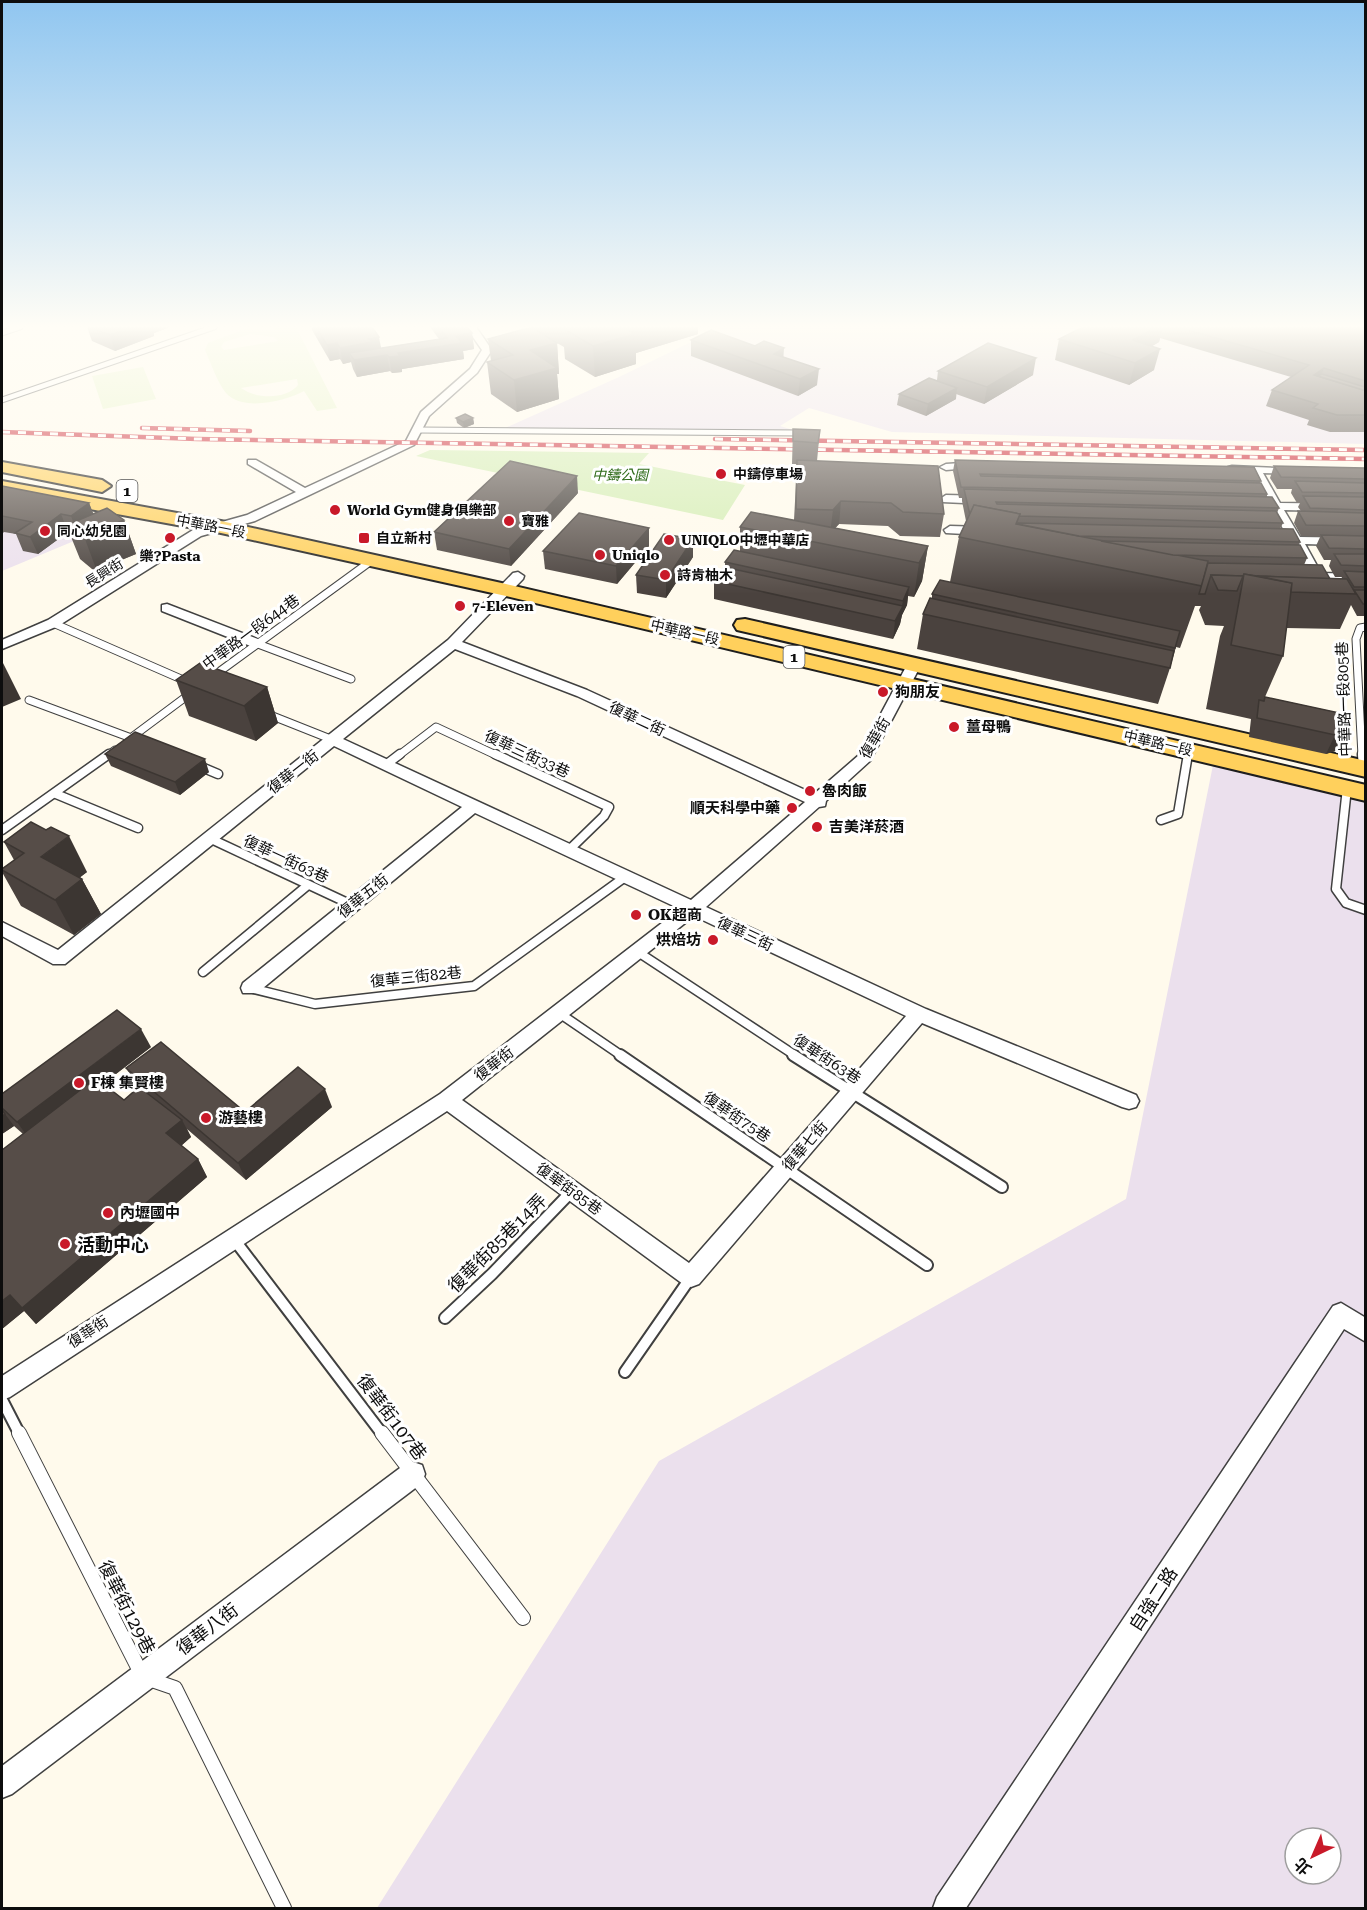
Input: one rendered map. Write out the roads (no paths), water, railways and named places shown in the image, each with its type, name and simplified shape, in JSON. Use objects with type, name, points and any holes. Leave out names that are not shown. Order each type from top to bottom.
[{"type":"main road","name":"中華路一段","points":[[2,467],[251,518],[904,682],[1356,791]]},
{"type":"main road","name":"中華路一段","points":[[2,487],[221,527],[371,561],[512,583],[915,663],[1364,769]]},
{"type":"street","points":[[418,430],[423,416]]},
{"type":"street","name":"長興街","points":[[2,645],[53,623],[196,533],[251,518],[305,493],[410,443],[418,430]]},
{"type":"street","points":[[252,462],[305,493]]},
{"type":"street","points":[[946,467],[986,465]]},
{"type":"street","points":[[1220,469],[1310,471]]},
{"type":"street","points":[[1255,470],[1328,595]]},
{"type":"street","points":[[946,499],[1005,501]]},
{"type":"street","points":[[1240,506],[1365,508]]},
{"type":"street","points":[[950,530],[997,532]]},
{"type":"street","points":[[1259,539],[1365,542]]},
{"type":"street","points":[[1294,576],[1365,578]]},
{"type":"street","name":"復華一街","points":[[2,928],[59,959],[453,642],[512,583]]},
{"type":"street","points":[[167,608],[258,644]]},
{"type":"street","name":"復華二街","points":[[453,642],[582,693],[819,802]]},
{"type":"street","name":"復華街","points":[[2,1389],[447,1100],[638,952],[819,802],[866,758],[915,663]]},
{"type":"street","name":"復華三街","points":[[333,740],[919,1014],[1129,1101]]},
{"type":"street","name":"復華五街","points":[[250,988],[475,805]]},
{"type":"street","name":"復華七街","points":[[691,1277],[919,1014]]},
{"type":"street","name":"復華街85巷","points":[[447,1100],[691,1277]]},
{"type":"street","name":"自強二路","points":[[948,1908],[1341,1314],[1365,1331]]},
{"type":"street","name":"復華八街","points":[[2,1784],[413,1474]]},
{"type":"lane","points":[[418,430],[803,433]]},
{"type":"lane","name":"中華路一段644巷","points":[[207,681],[371,561]]},
{"type":"lane","name":"中華路一段644巷","points":[[2,830],[56,794],[199,687],[53,623]]},
{"type":"lane","name":"中華路一段805巷","points":[[1363,628],[1356,639],[1356,655],[1364,769]]},
{"type":"lane","points":[[258,644],[351,679]]},
{"type":"lane","points":[[29,700],[142,742]]},
{"type":"lane","points":[[261,711],[333,740]]},
{"type":"lane","name":"復華三街33巷","points":[[387,764],[436,727],[609,807],[604,816],[569,850]]},
{"type":"lane","points":[[1161,819],[1178,814],[1190,751]]},
{"type":"lane","points":[[186,760],[218,774]]},
{"type":"lane","points":[[1356,791],[1336,889],[1346,903],[1365,910]]},
{"type":"lane","points":[[56,794],[138,828]]},
{"type":"lane","name":"復華一街63巷","points":[[209,838],[352,905]]},
{"type":"lane","name":"復華三街82巷","points":[[250,988],[315,1004],[474,986],[625,877]]},
{"type":"lane","points":[[203,972],[309,885]]},
{"type":"lane","name":"復華街63巷","points":[[638,952],[850,1093],[1002,1187]]},
{"type":"lane","name":"復華街75巷","points":[[559,1013],[927,1265]]},
{"type":"lane","name":"復華街85巷14弄","points":[[445,1318],[492,1274],[572,1191]]},
{"type":"lane","name":"復華街107巷","points":[[233,1238],[523,1618]]},
{"type":"lane","points":[[625,1372],[691,1277]]},
{"type":"lane","name":"復華街129巷","points":[[2,1400],[143,1677],[175,1688],[284,1908]]},
{"type":"railway","points":[[142,428],[250,431]]},
{"type":"railway","points":[[2,432],[197,439],[1366,459]]},
{"type":"railway","points":[[715,439],[1366,450]]},
{"type":"place","name":"中鑄停車場","points":[[721,474]]},
{"type":"place","name":"World Gym健身俱樂部","points":[[335,510]]},
{"type":"place","name":"寶雅","points":[[509,521]]},
{"type":"place","name":"同心幼兒園","points":[[45,531]]},
{"type":"place","name":"樂?Pasta","points":[[170,538]]},
{"type":"place","name":"自立新村","points":[[364,538]]},
{"type":"place","name":"UNIQLO中壢中華店","points":[[669,540]]},
{"type":"place","name":"Uniqlo","points":[[600,555]]},
{"type":"place","name":"詩肯柚木","points":[[665,575]]},
{"type":"place","name":"7-Eleven","points":[[460,606]]},
{"type":"place","name":"狗朋友","points":[[883,692]]},
{"type":"place","name":"薑母鴨","points":[[954,727]]},
{"type":"place","name":"魯肉飯","points":[[810,791]]},
{"type":"place","name":"順天科學中藥","points":[[792,808]]},
{"type":"place","name":"吉美洋菸酒","points":[[817,827]]},
{"type":"place","name":"OK超商","points":[[636,915]]},
{"type":"place","name":"烘焙坊","points":[[713,940]]},
{"type":"place","name":"F棟 集賢樓","points":[[79,1083]]},
{"type":"place","name":"游藝樓","points":[[206,1118]]},
{"type":"place","name":"內壢國中","points":[[108,1213]]},
{"type":"place","name":"活動中心","points":[[65,1244]]},
{"type":"park label","name":"中鑄公園","points":[[620,475]]}]
